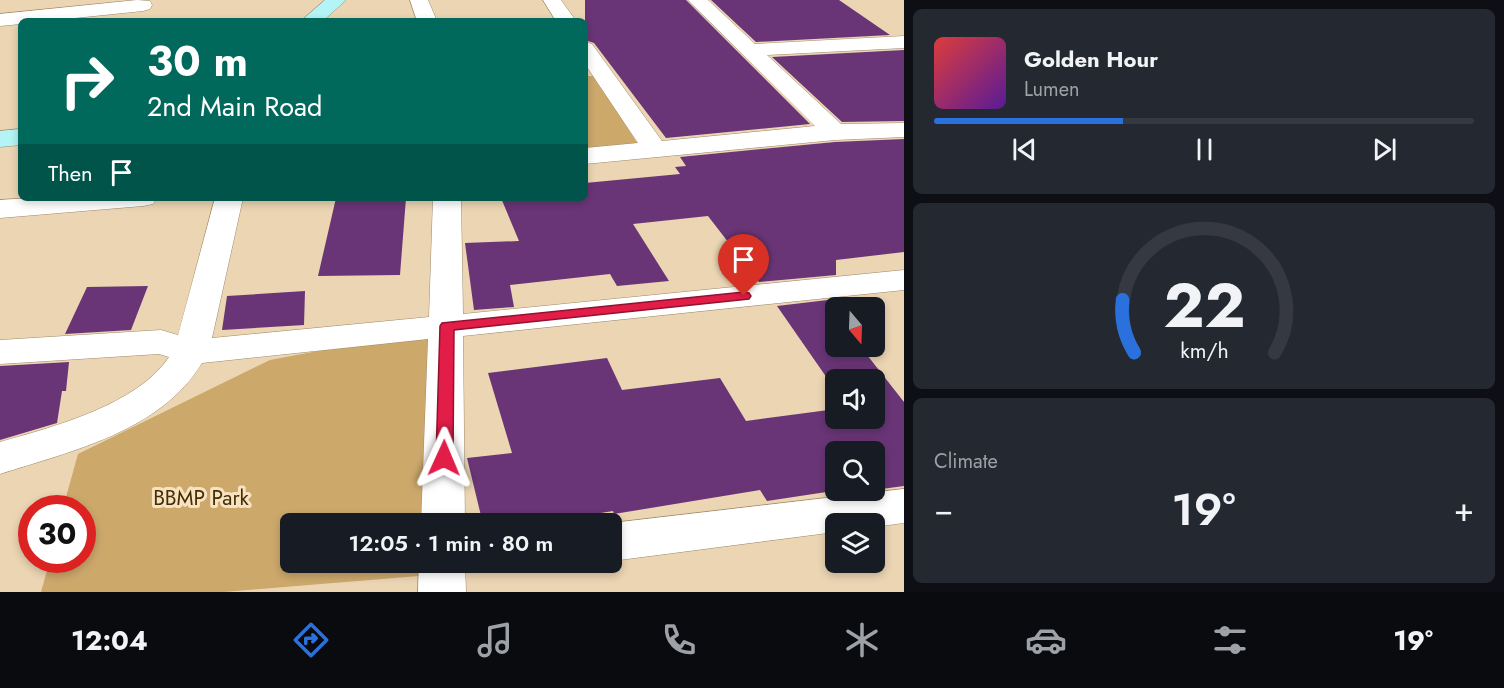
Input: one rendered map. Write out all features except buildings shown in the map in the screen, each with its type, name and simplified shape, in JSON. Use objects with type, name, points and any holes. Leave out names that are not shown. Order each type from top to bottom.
[{"type":"street","points":[[315,18],[337,0]]},
{"type":"street","points":[[419,0],[426,18]]},
{"type":"street","points":[[552,0],[564,18]]},
{"type":"street","points":[[697,0],[835,132]]},
{"type":"street","points":[[0,20],[75,11],[145,9]]},
{"type":"street","points":[[751,50],[904,42]]},
{"type":"street","points":[[588,52],[654,148]]},
{"type":"street","points":[[588,156],[835,132],[904,130]]},
{"type":"street","points":[[0,139],[18,137]]},
{"type":"street","points":[[0,209],[104,201]]},
{"type":"street","points":[[0,458],[64,438],[128,413],[165,385],[186,364],[228,201]]},
{"type":"street","points":[[443,513],[447,201]]},
{"type":"street","points":[[0,352],[161,342],[190,352],[904,280]]},
{"type":"street","points":[[622,541],[904,506]]},
{"type":"street","points":[[442,573],[442,592]]},
{"type":"green space","points":[[588,76],[595,76],[637,143],[588,148]]},
{"type":"green space","name":"BBMP Park","points":[[440,328],[442,513],[280,513],[280,573],[443,574],[224,592],[41,592],[46,573],[96,573],[96,495],[67,495],[78,454],[270,360]]},
{"type":"route","points":[[444,458],[447,326],[744,296]]}]
